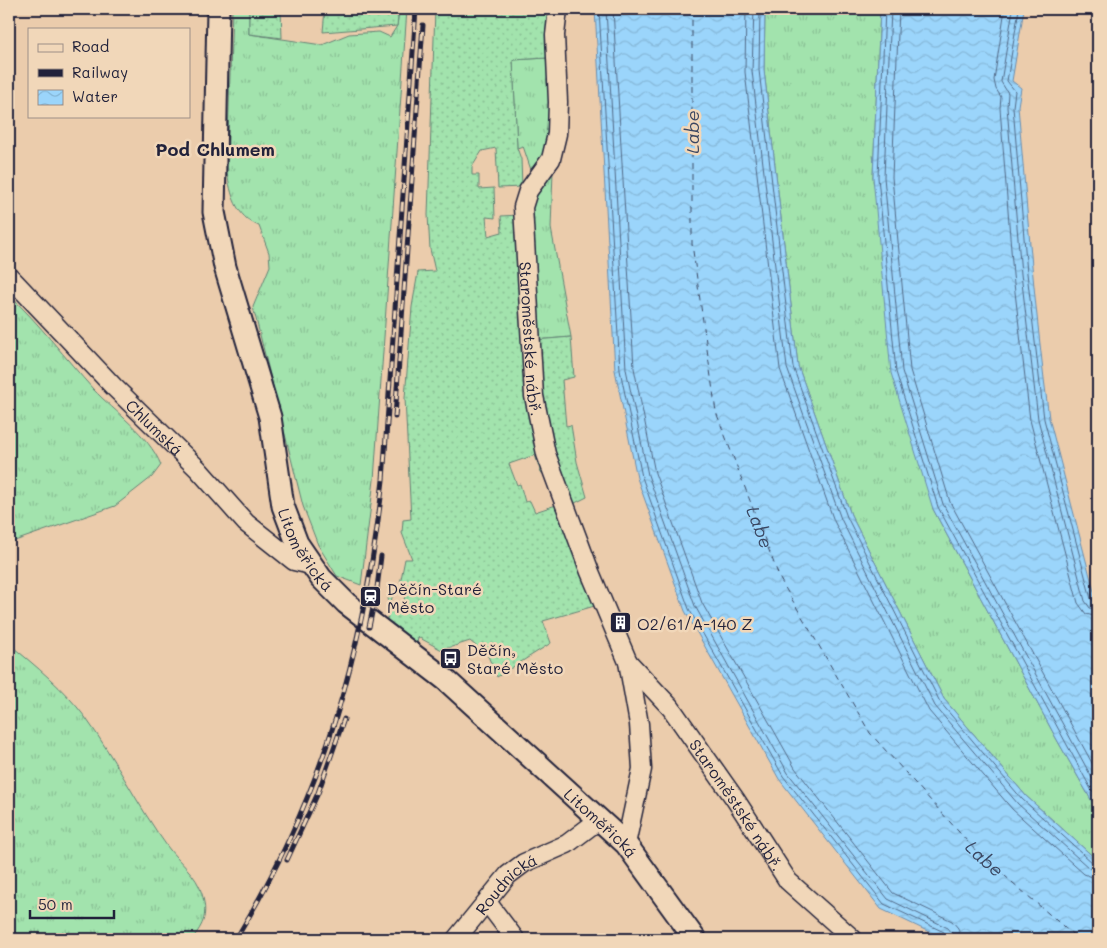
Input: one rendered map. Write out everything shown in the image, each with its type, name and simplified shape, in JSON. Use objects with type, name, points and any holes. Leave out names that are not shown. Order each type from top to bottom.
[{"type":"main road","name":"Litoměřická","points":[[218,9],[214,212],[225,267],[274,434],[287,519],[297,543],[311,565],[349,605],[446,680],[626,844],[695,939]]},
{"type":"street","name":"Staroměstské nábř.","points":[[558,9],[555,35],[558,102],[557,134],[551,159],[528,191],[522,207],[534,396],[546,454],[590,572],[628,662],[639,724],[642,769],[626,844]]},
{"type":"street","name":"Chlumská","points":[[9,276],[114,386],[198,469],[246,523],[294,561],[311,565]]},
{"type":"street","name":"Staroměstské nábř.","points":[[628,662],[671,708],[735,799],[788,881],[853,939]]},
{"type":"street","name":"Roudnická","points":[[456,939],[508,876],[524,863],[567,844],[600,819]]},
{"type":"street","points":[[487,902],[515,939]]},
{"type":"green space","points":[[232,9],[249,9],[249,34],[322,45],[349,34],[379,32],[390,37],[397,26],[399,9],[407,9],[374,480],[361,585],[337,576],[318,545],[303,506],[253,307],[270,266],[269,253],[259,226],[251,222],[239,210],[230,188],[227,172]]},
{"type":"green space","points":[[249,9],[281,9],[282,38],[249,34]]},
{"type":"green space","points":[[325,9],[399,9],[397,26],[323,32]]},
{"type":"green space","points":[[435,9],[551,9],[547,58],[513,60],[517,148],[521,159],[522,187],[498,188],[496,148],[482,151],[472,167],[472,175],[479,175],[479,189],[494,188],[495,218],[486,217],[488,236],[502,232],[501,216],[520,215],[550,469],[541,473],[535,455],[509,464],[517,485],[520,484],[525,502],[530,501],[535,512],[562,503],[598,605],[543,621],[551,643],[497,677],[488,656],[470,641],[442,650],[418,637],[417,644],[387,620],[389,587],[394,588],[390,607],[400,611],[406,591],[399,589],[405,559],[412,559],[402,533],[403,520],[411,519],[405,398],[412,307],[418,272],[435,271],[430,249],[428,215]]},
{"type":"green space","points":[[765,9],[880,9],[873,177],[933,509],[1098,812],[1098,861],[1026,796],[944,699],[851,515],[798,366],[764,70]]},
{"type":"green space","points":[[547,58],[553,147],[532,173],[523,146],[517,148],[513,60]]},
{"type":"green space","points":[[553,171],[551,228],[571,337],[535,340],[527,210],[543,179]]},
{"type":"green space","points":[[9,295],[42,329],[93,389],[140,434],[148,443],[161,465],[152,477],[115,506],[9,543]]},
{"type":"green space","points":[[571,337],[574,377],[562,380],[566,426],[571,425],[577,462],[587,497],[571,505],[544,430],[535,340]]},
{"type":"green space","points":[[9,644],[59,688],[85,717],[156,830],[171,852],[196,880],[202,894],[205,913],[202,923],[192,939],[9,939]]},
{"type":"water","name":"Labe","points":[[595,9],[765,9],[764,70],[798,366],[851,515],[944,699],[1026,796],[1098,861],[1098,939],[944,939],[881,909],[779,779],[685,611],[637,478],[615,370]]},
{"type":"water","points":[[880,9],[1024,9],[1012,81],[1021,88],[1018,106],[1044,379],[1049,418],[1098,607],[1098,812],[933,509],[891,373],[873,177]]},
{"type":"ferry route","points":[[692,9],[692,244],[716,412],[780,579],[870,733],[976,851],[1078,939]]},
{"type":"railway","points":[[236,939],[267,884],[294,829],[317,774],[336,718],[352,661],[365,603],[383,480],[416,9]]},
{"type":"railway","points":[[395,417],[423,25]]},
{"type":"railway","points":[[369,627],[381,556]]},
{"type":"railway","points":[[287,860],[318,793],[344,719]]},
{"type":"place","name":"Děčín-Staré Město","points":[[371,597]]},
{"type":"place","name":"O2/61/A-140 Z","points":[[621,623]]},
{"type":"place","name":"Děčín, Staré Město","points":[[451,658]]},
{"type":"district","name":"Pod Chlumem","points":[[215,149]]}]
